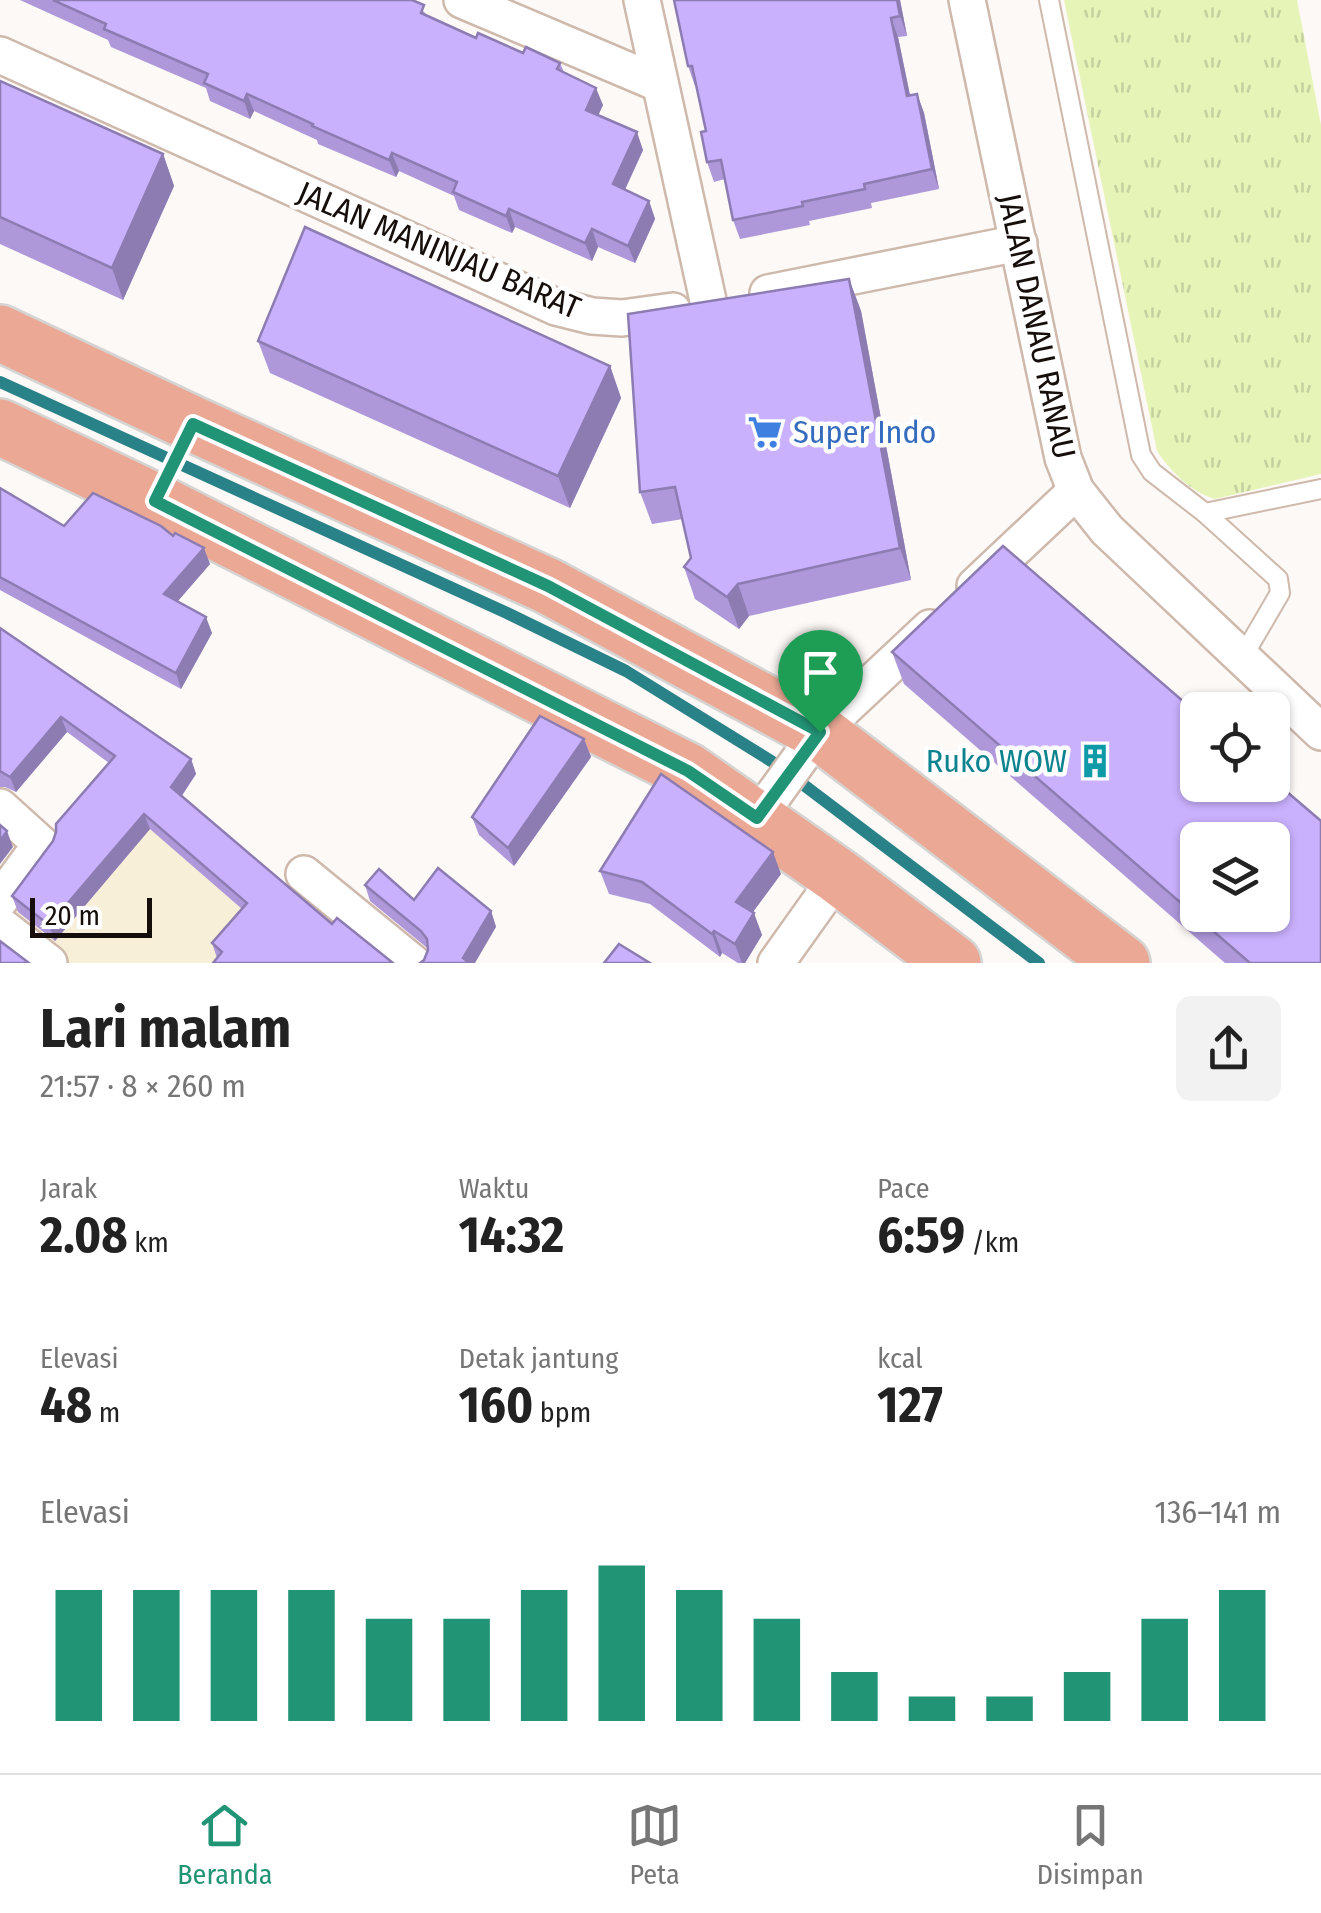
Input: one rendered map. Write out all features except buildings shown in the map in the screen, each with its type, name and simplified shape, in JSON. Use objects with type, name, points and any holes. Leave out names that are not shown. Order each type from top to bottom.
[{"type":"main road","points":[[0,332],[173,463],[688,771],[767,804],[838,876],[953,963]]},
{"type":"main road","points":[[7,444],[173,463],[548,586],[815,738],[1119,962]]},
{"type":"street","points":[[462,0],[660,84]]},
{"type":"street","points":[[642,0],[709,305]]},
{"type":"street","name":"JALAN DANAU RANAU","points":[[967,0],[1063,458],[1076,491],[1108,530],[1321,732]]},
{"type":"street","name":"JALAN MANINJAU BARAT","points":[[0,55],[556,307],[592,316],[622,318],[709,305],[1019,243]]},
{"type":"street","points":[[767,804],[815,738],[1076,491]]},
{"type":"street","points":[[0,807],[41,844],[0,900]]},
{"type":"street","points":[[304,874],[413,963]]},
{"type":"street","points":[[776,963],[838,876]]},
{"type":"street","points":[[0,925],[49,963]]},
{"type":"lane","points":[[1048,0],[1142,455],[1152,472],[1278,578],[1280,594],[1242,658]]},
{"type":"lane","points":[[1205,513],[1321,489]]},
{"type":"shaded area","points":[[104,769],[329,921],[303,963],[58,963],[0,908]]},
{"type":"green space","points":[[1064,0],[1297,0],[1321,125],[1321,474],[1215,499],[1182,480],[1157,451]]},
{"type":"waterway","points":[[0,382],[626,671],[776,764],[1039,963]]},
{"type":"place","name":"Super Indo","points":[[765,432]]},
{"type":"place","name":"Ruko WOW","points":[[1095,761]]},
{"type":"route","points":[[193,424],[548,586],[820,732],[757,818],[688,771],[155,501],[193,424]]}]
